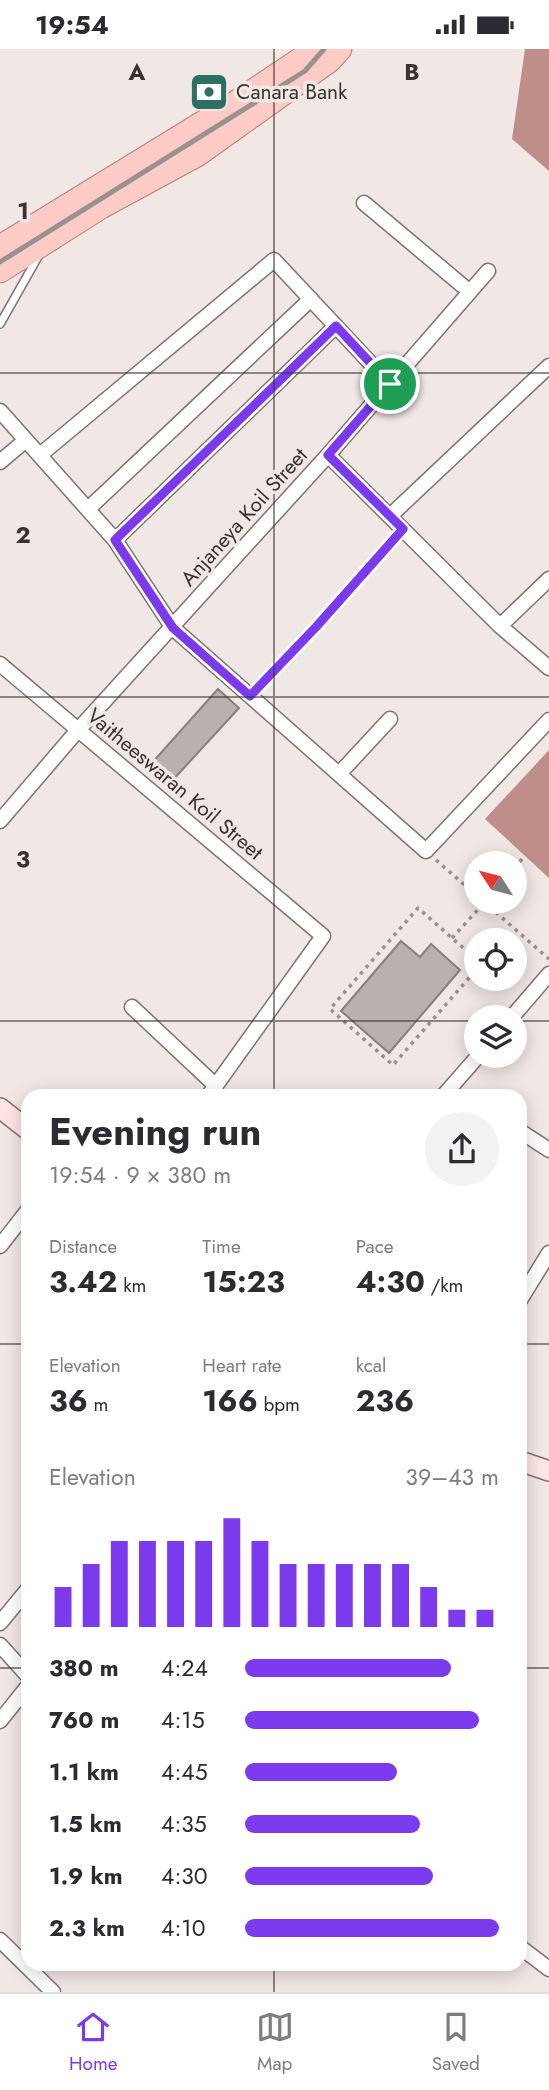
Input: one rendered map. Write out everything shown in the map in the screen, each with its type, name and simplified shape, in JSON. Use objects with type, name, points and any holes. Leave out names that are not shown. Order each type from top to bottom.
[{"type":"main road","points":[[0,271],[101,207],[197,155],[326,52]]},
{"type":"main road","points":[[0,247],[235,103],[326,52]]},
{"type":"street","points":[[364,203],[470,292]]},
{"type":"street","points":[[40,456],[274,260],[390,384]]},
{"type":"street","name":"Anjaneya Koil Street","points":[[0,821],[78,730],[328,455],[488,271]]},
{"type":"street","points":[[88,509],[311,299]]},
{"type":"street","points":[[115,540],[336,326]]},
{"type":"street","points":[[390,516],[549,366]]},
{"type":"street","points":[[0,411],[115,540],[173,628],[426,851],[549,720]]},
{"type":"street","points":[[0,462],[26,440]]},
{"type":"street","points":[[328,455],[500,626],[549,668]]},
{"type":"street","points":[[500,626],[549,579]]},
{"type":"street","name":"Vaitheeswaran Koil Street","points":[[0,664],[323,936],[213,1089]]},
{"type":"street","points":[[339,774],[390,719]]},
{"type":"street","points":[[522,1005],[549,974]]},
{"type":"street","points":[[132,1007],[210,1089]]},
{"type":"street","points":[[449,1089],[468,1068]]},
{"type":"street","points":[[0,1108],[21,1124]]},
{"type":"street","points":[[527,1136],[549,1150]]},
{"type":"street","points":[[0,1246],[21,1219]]},
{"type":"street","points":[[527,1289],[549,1253]]},
{"type":"street","points":[[527,1463],[549,1471]]},
{"type":"street","points":[[0,1623],[21,1598]]},
{"type":"street","points":[[0,1645],[21,1668]]},
{"type":"street","points":[[0,1721],[21,1695]]},
{"type":"street","points":[[0,1940],[21,1961]]},
{"type":"street","points":[[527,1952],[549,1969]]},
{"type":"street","points":[[32,1971],[53,1992]]},
{"type":"lane","points":[[0,324],[46,242]]},
{"type":"lane","points":[[316,627],[403,529]]},
{"type":"path","points":[[250,696],[316,627]]},
{"type":"path","points":[[426,851],[464,884]]},
{"type":"path","points":[[464,950],[418,908],[330,1009],[393,1065],[464,984]]},
{"type":"path","points":[[452,939],[474,914]]},
{"type":"path","points":[[498,914],[549,959]]},
{"type":"shaded area","points":[[525,49],[549,49],[549,171],[512,139]]},
{"type":"shaded area","points":[[549,750],[549,878],[527,858],[527,851],[520,851],[485,819]]},
{"type":"building","points":[[218,689],[239,708],[171,782],[151,764]]},
{"type":"building","points":[[401,941],[420,957],[431,944],[460,970],[389,1053],[341,1011]]},
{"type":"railway","points":[[0,262],[305,71],[324,49]]},
{"type":"place","name":"Canara Bank","points":[[209,92]]},
{"type":"route","points":[[336,326],[390,384],[328,455],[403,529],[250,696],[173,628],[115,540],[336,326]]}]
